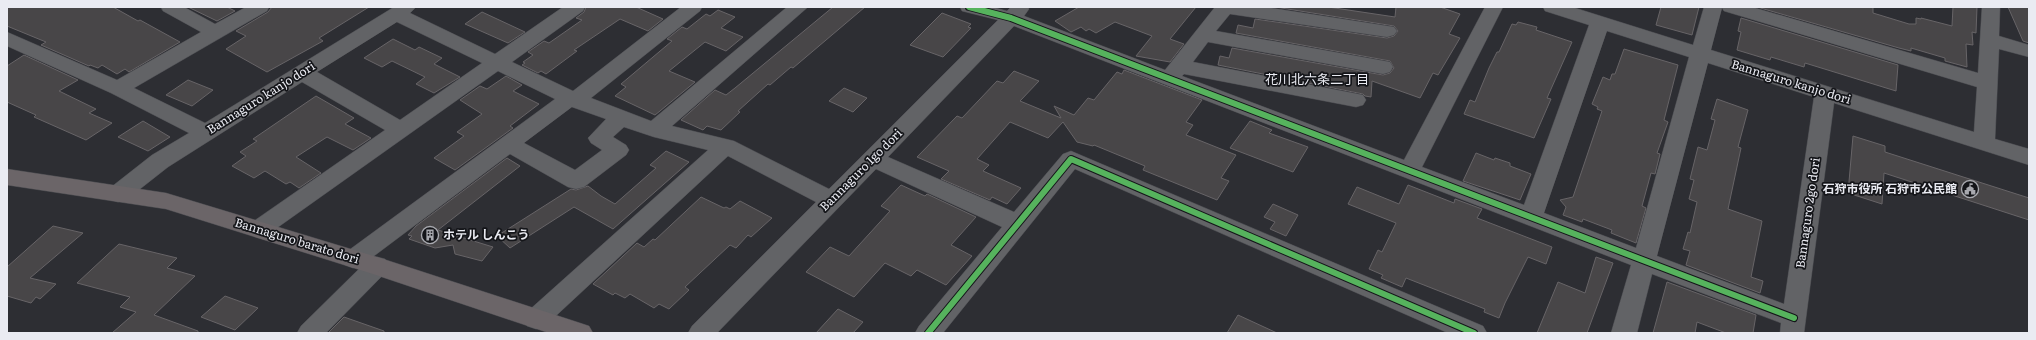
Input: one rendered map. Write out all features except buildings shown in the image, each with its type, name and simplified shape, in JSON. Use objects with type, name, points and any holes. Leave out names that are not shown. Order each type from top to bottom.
[{"type":"main road","name":"Bannaguro barato dori","points":[[7,177],[166,201],[377,266],[580,333]]},
{"type":"street","points":[[170,7],[215,32]]},
{"type":"street","points":[[118,88],[260,7]]},
{"type":"street","points":[[259,229],[497,64],[576,7]]},
{"type":"street","points":[[353,259],[572,99],[693,7]]},
{"type":"street","points":[[654,130],[799,7]]},
{"type":"street","points":[[969,7],[1016,12],[1174,72],[1410,171],[1645,261],[1792,326]]},
{"type":"street","points":[[1174,72],[1225,7],[1387,31]]},
{"type":"street","points":[[1410,171],[1494,7]]},
{"type":"street","name":"Bannaguro kanjo dori","points":[[1552,7],[1589,15],[1701,54],[2029,157]]},
{"type":"street","points":[[1624,333],[1645,261],[1713,7]]},
{"type":"street","points":[[1731,7],[1988,83]]},
{"type":"street","points":[[1984,143],[1991,7]]},
{"type":"street","points":[[402,10],[497,64],[572,99],[654,130],[726,146],[832,200]]},
{"type":"street","name":"Bannaguro kanjo dori","points":[[118,194],[160,161],[402,10]]},
{"type":"street","name":"Bannaguro 1go dori","points":[[701,333],[1016,12]]},
{"type":"street","points":[[1531,217],[1589,15]]},
{"type":"street","points":[[1204,35],[1383,67]]},
{"type":"street","points":[[7,38],[118,88],[206,133]]},
{"type":"street","points":[[1990,40],[2029,51]]},
{"type":"street","points":[[1174,72],[1356,100]]},
{"type":"street","points":[[302,73],[402,130]]},
{"type":"street","name":"Bannaguro 2go dori","points":[[1792,326],[1825,93]]},
{"type":"street","points":[[509,144],[576,181],[618,150],[599,138],[621,117]]},
{"type":"street","points":[[536,319],[726,146]]},
{"type":"street","points":[[872,158],[1018,224]]},
{"type":"street","points":[[928,333],[1071,159],[1464,331]]},
{"type":"street","points":[[310,333],[377,266]]},
{"type":"cycle path","points":[[969,7],[1011,18],[1794,318]]},
{"type":"cycle path","points":[[928,333],[1071,159],[1474,333]]},
{"type":"place","name":"石狩市役所 石狩市公民館","points":[[1970,189]]},
{"type":"place","name":"ホテル しんこう","points":[[430,235]]},
{"type":"district","name":"花川北六条二丁目","points":[[1317,79]]}]
